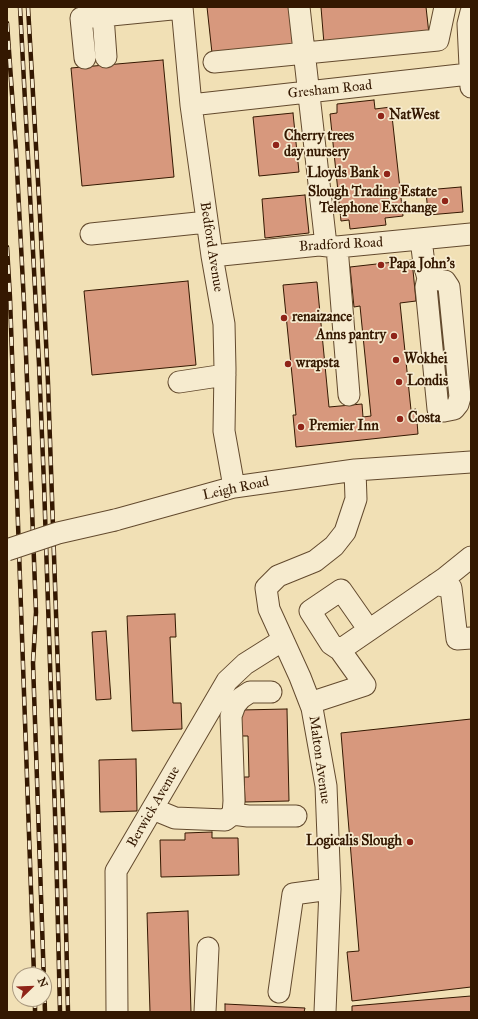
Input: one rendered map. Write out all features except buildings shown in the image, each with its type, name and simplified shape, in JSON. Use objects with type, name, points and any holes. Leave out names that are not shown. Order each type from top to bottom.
[{"type":"street","points":[[299,7],[308,92],[332,246],[349,395]]},
{"type":"street","points":[[214,62],[438,40],[445,7]]},
{"type":"street","points":[[85,58],[81,18],[182,8]]},
{"type":"street","name":"Bedford Avenue","points":[[182,8],[191,105],[212,256],[224,324],[224,431],[234,487]]},
{"type":"street","points":[[470,79],[468,24],[471,12]]},
{"type":"street","points":[[103,16],[106,57]]},
{"type":"street","name":"Gresham Road","points":[[191,105],[308,92],[470,79]]},
{"type":"street","points":[[91,234],[207,222]]},
{"type":"street","name":"Bradford Road","points":[[212,256],[311,246],[332,246],[471,234]]},
{"type":"street","points":[[421,238],[424,264],[428,278],[426,287],[438,409],[444,411],[454,409],[458,404],[460,396],[449,287],[445,281],[428,278]]},
{"type":"street","points":[[179,382],[225,375]]},
{"type":"street","name":"Leigh Road","points":[[7,550],[58,533],[115,520],[234,487],[355,470],[471,462]]},
{"type":"street","name":"Malton Avenue","points":[[325,1012],[330,889],[326,786],[310,703],[300,677],[269,609],[266,588],[278,576],[315,561],[334,546],[345,532],[356,499],[355,470]]},
{"type":"street","points":[[340,650],[440,581],[471,557]]},
{"type":"street","points":[[440,581],[452,588],[457,639],[471,638]]},
{"type":"street","points":[[310,703],[365,685],[340,650],[331,644],[310,611],[341,590],[369,630]]},
{"type":"street","name":"Berwick Avenue","points":[[117,1012],[116,871],[227,681],[245,664],[283,640]]},
{"type":"street","points":[[233,814],[234,801],[231,716],[235,705],[241,698],[250,692],[271,692]]},
{"type":"street","points":[[153,809],[175,818],[225,820],[233,814],[248,816],[296,816]]},
{"type":"street","points":[[279,992],[293,894],[330,889]]},
{"type":"street","points":[[205,1012],[208,948]]},
{"type":"railway","points":[[20,7],[44,484],[60,1012]]},
{"type":"railway","points":[[28,7],[48,383],[64,843],[68,1012]]},
{"type":"railway","points":[[7,23],[16,150],[24,303],[36,612],[33,663],[45,1012]]},
{"type":"railway","points":[[7,247],[34,967]]},
{"type":"railway","points":[[35,1007],[35,1012]]},
{"type":"place","name":"NatWest","points":[[381,116]]},
{"type":"place","name":"Cherry trees day nursery","points":[[276,145]]},
{"type":"place","name":"Lloyds Bank","points":[[387,174]]},
{"type":"place","name":"Slough Trading Estate Telephone Exchange","points":[[445,201]]},
{"type":"place","name":"Papa John's","points":[[381,265]]},
{"type":"place","name":"renaizance","points":[[284,318]]},
{"type":"place","name":"Anns pantry","points":[[394,336]]},
{"type":"place","name":"Wokhei","points":[[396,360]]},
{"type":"place","name":"wrapsta","points":[[288,364]]},
{"type":"place","name":"Londis","points":[[399,382]]},
{"type":"place","name":"Costa","points":[[400,419]]},
{"type":"place","name":"Premier Inn","points":[[301,427]]},
{"type":"place","name":"Logicalis Slough","points":[[410,842]]}]
